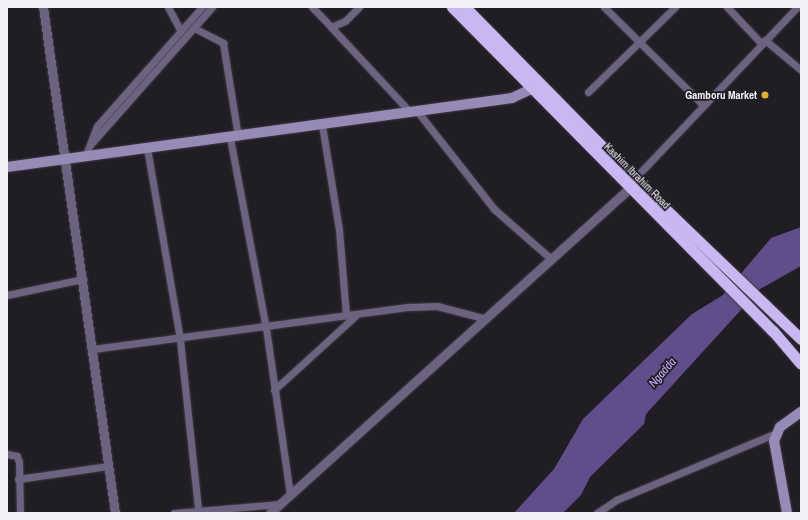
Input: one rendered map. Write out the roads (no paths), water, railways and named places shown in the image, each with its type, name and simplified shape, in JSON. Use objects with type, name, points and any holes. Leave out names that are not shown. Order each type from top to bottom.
[{"type":"highway","name":"Kashim Ibrahim Road","points":[[452,7],[533,88],[780,327],[801,339]]},
{"type":"highway","name":"Kashim Ibrahim Road","points":[[465,7],[632,184]]},
{"type":"highway","name":"Kashim Ibrahim Road","points":[[780,327],[801,364]]},
{"type":"highway","points":[[780,327],[801,344]]},
{"type":"main road","points":[[7,167],[234,138],[512,98],[533,88]]},
{"type":"main road","points":[[787,513],[774,441],[776,433],[801,412]]},
{"type":"street","points":[[43,7],[83,278],[115,513]]},
{"type":"street","points":[[168,7],[181,31]]},
{"type":"street","points":[[86,157],[97,126],[202,7]]},
{"type":"street","points":[[89,146],[212,7]]},
{"type":"street","points":[[312,7],[413,112],[494,209],[550,258]]},
{"type":"street","points":[[331,27],[345,21],[358,7]]},
{"type":"street","points":[[604,7],[702,105]]},
{"type":"street","points":[[588,92],[675,7]]},
{"type":"street","points":[[727,7],[763,42],[801,70]]},
{"type":"street","points":[[270,513],[632,184],[702,105],[797,7]]},
{"type":"street","points":[[194,28],[223,44],[234,138],[266,328],[290,494]]},
{"type":"street","points":[[322,125],[339,230],[346,316]]},
{"type":"street","points":[[147,148],[180,340],[198,508]]},
{"type":"street","points":[[7,295],[83,278]]},
{"type":"street","points":[[93,349],[180,340],[346,316],[437,306],[483,318]]},
{"type":"street","points":[[274,390],[356,315]]},
{"type":"street","points":[[597,513],[616,500],[776,433]]},
{"type":"street","points":[[7,454],[17,456],[20,513]]},
{"type":"street","points":[[18,479],[108,466]]},
{"type":"street","points":[[174,513],[198,508],[280,504]]},
{"type":"water","name":"Ngadda","points":[[801,227],[801,266],[760,289],[646,414],[644,424],[590,477],[581,495],[563,513],[514,513],[554,469],[583,419],[692,314],[723,295],[771,238]]},
{"type":"place","name":"Gamboru Market","points":[[765,95]]}]
